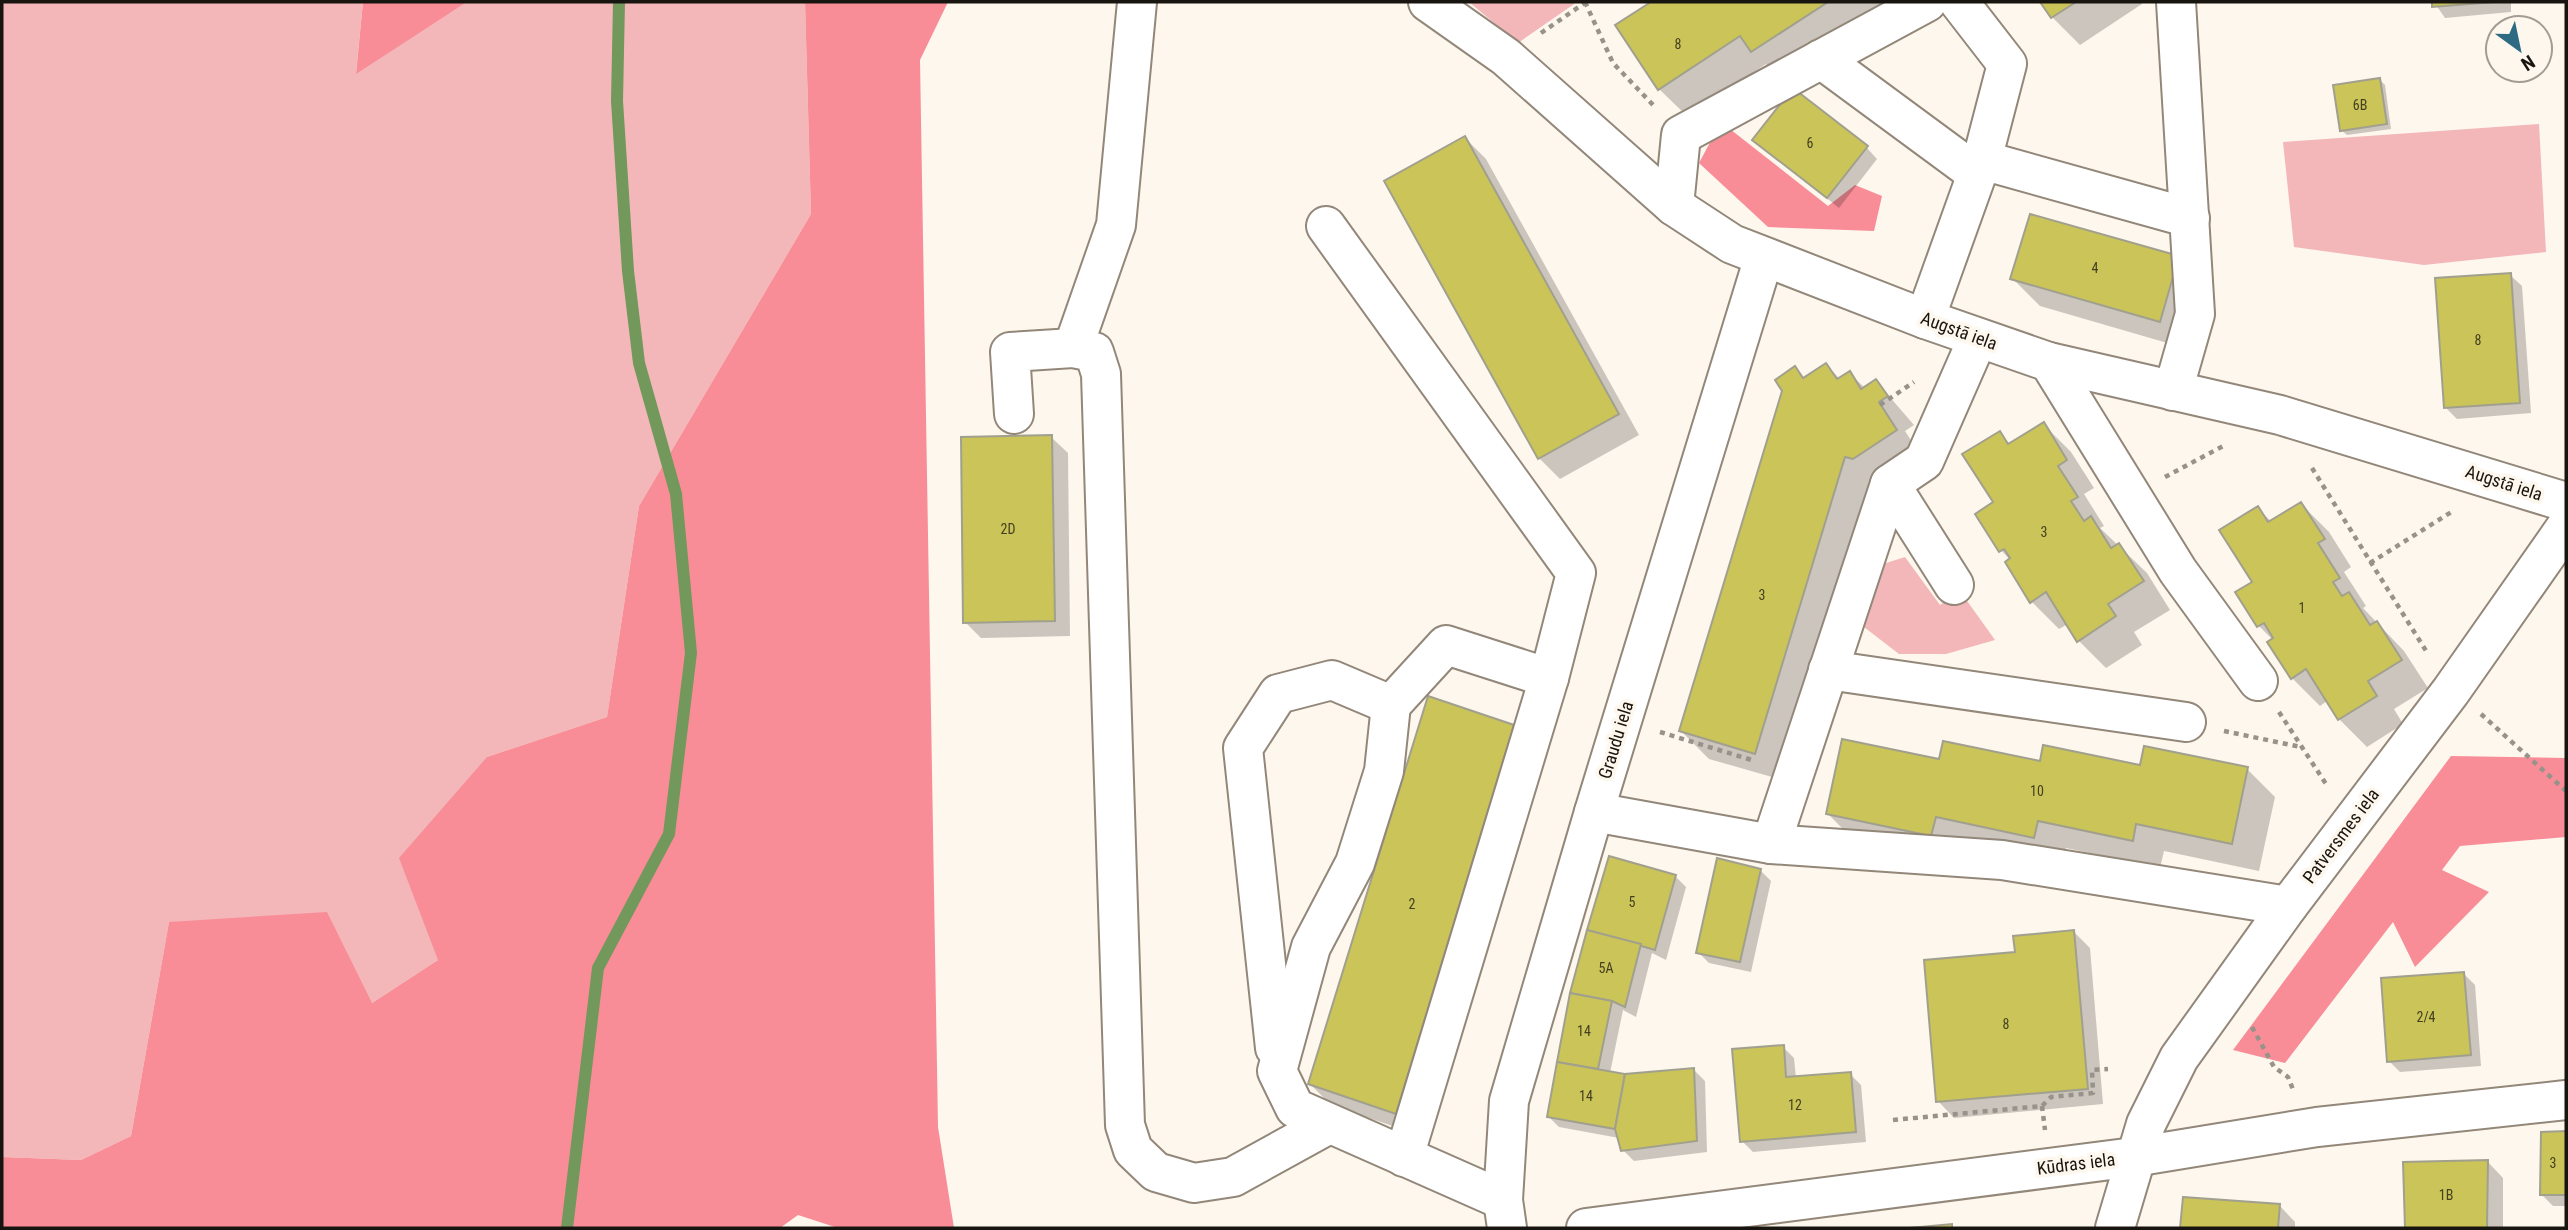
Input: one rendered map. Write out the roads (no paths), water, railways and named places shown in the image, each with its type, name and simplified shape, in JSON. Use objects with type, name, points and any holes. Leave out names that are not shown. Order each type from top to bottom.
[{"type":"street","points":[[1073,348],[1116,225],[1137,2]]},
{"type":"street","name":"Augstā iela","points":[[1428,2],[1506,57],[1674,205],[1732,244],[1925,319],[2049,362],[2280,415],[2566,502]]},
{"type":"street","points":[[1674,205],[1681,135],[1927,2]]},
{"type":"street","points":[[1925,319],[1979,167],[2007,64],[1959,2]]},
{"type":"street","points":[[2173,391],[2195,314],[2176,2]]},
{"type":"street","points":[[1821,59],[1979,167],[2190,218]]},
{"type":"street","points":[[1326,226],[1576,573],[1549,678],[1404,1157]]},
{"type":"street","name":"Graudu iela","points":[[1505,1214],[1509,1101],[1594,812],[1764,257]]},
{"type":"street","points":[[1771,844],[1890,484],[1924,461],[1978,338]]},
{"type":"street","points":[[1014,414],[1010,352],[1073,348],[1094,352],[1101,374],[1125,1125],[1133,1150],[1156,1172],[1194,1183],[1233,1177],[1329,1124]]},
{"type":"street","points":[[2049,362],[2178,571],[2266,692]]},
{"type":"street","points":[[1890,484],[1954,585]]},
{"type":"street","name":"Patversmes iela","points":[[2115,1228],[2146,1124],[2179,1058],[2288,905],[2451,691],[2566,527]]},
{"type":"street","points":[[1277,1071],[1311,947],[1355,863],[1384,771],[1391,705],[1446,645],[1549,678]]},
{"type":"street","points":[[1828,670],[2186,722]]},
{"type":"street","points":[[1391,705],[1332,680],[1278,694],[1243,748],[1277,1071],[1295,1108],[1404,1157],[1505,1214]]},
{"type":"street","points":[[1594,812],[1771,844],[2001,860],[2288,905]]},
{"type":"street","name":"Kūdras iela","points":[[1586,1228],[2134,1157],[2317,1127],[2566,1100]]},
{"type":"waterway","points":[[567,1228],[598,968],[669,834],[691,653],[676,494],[639,363],[628,271],[617,101],[619,2]]}]
